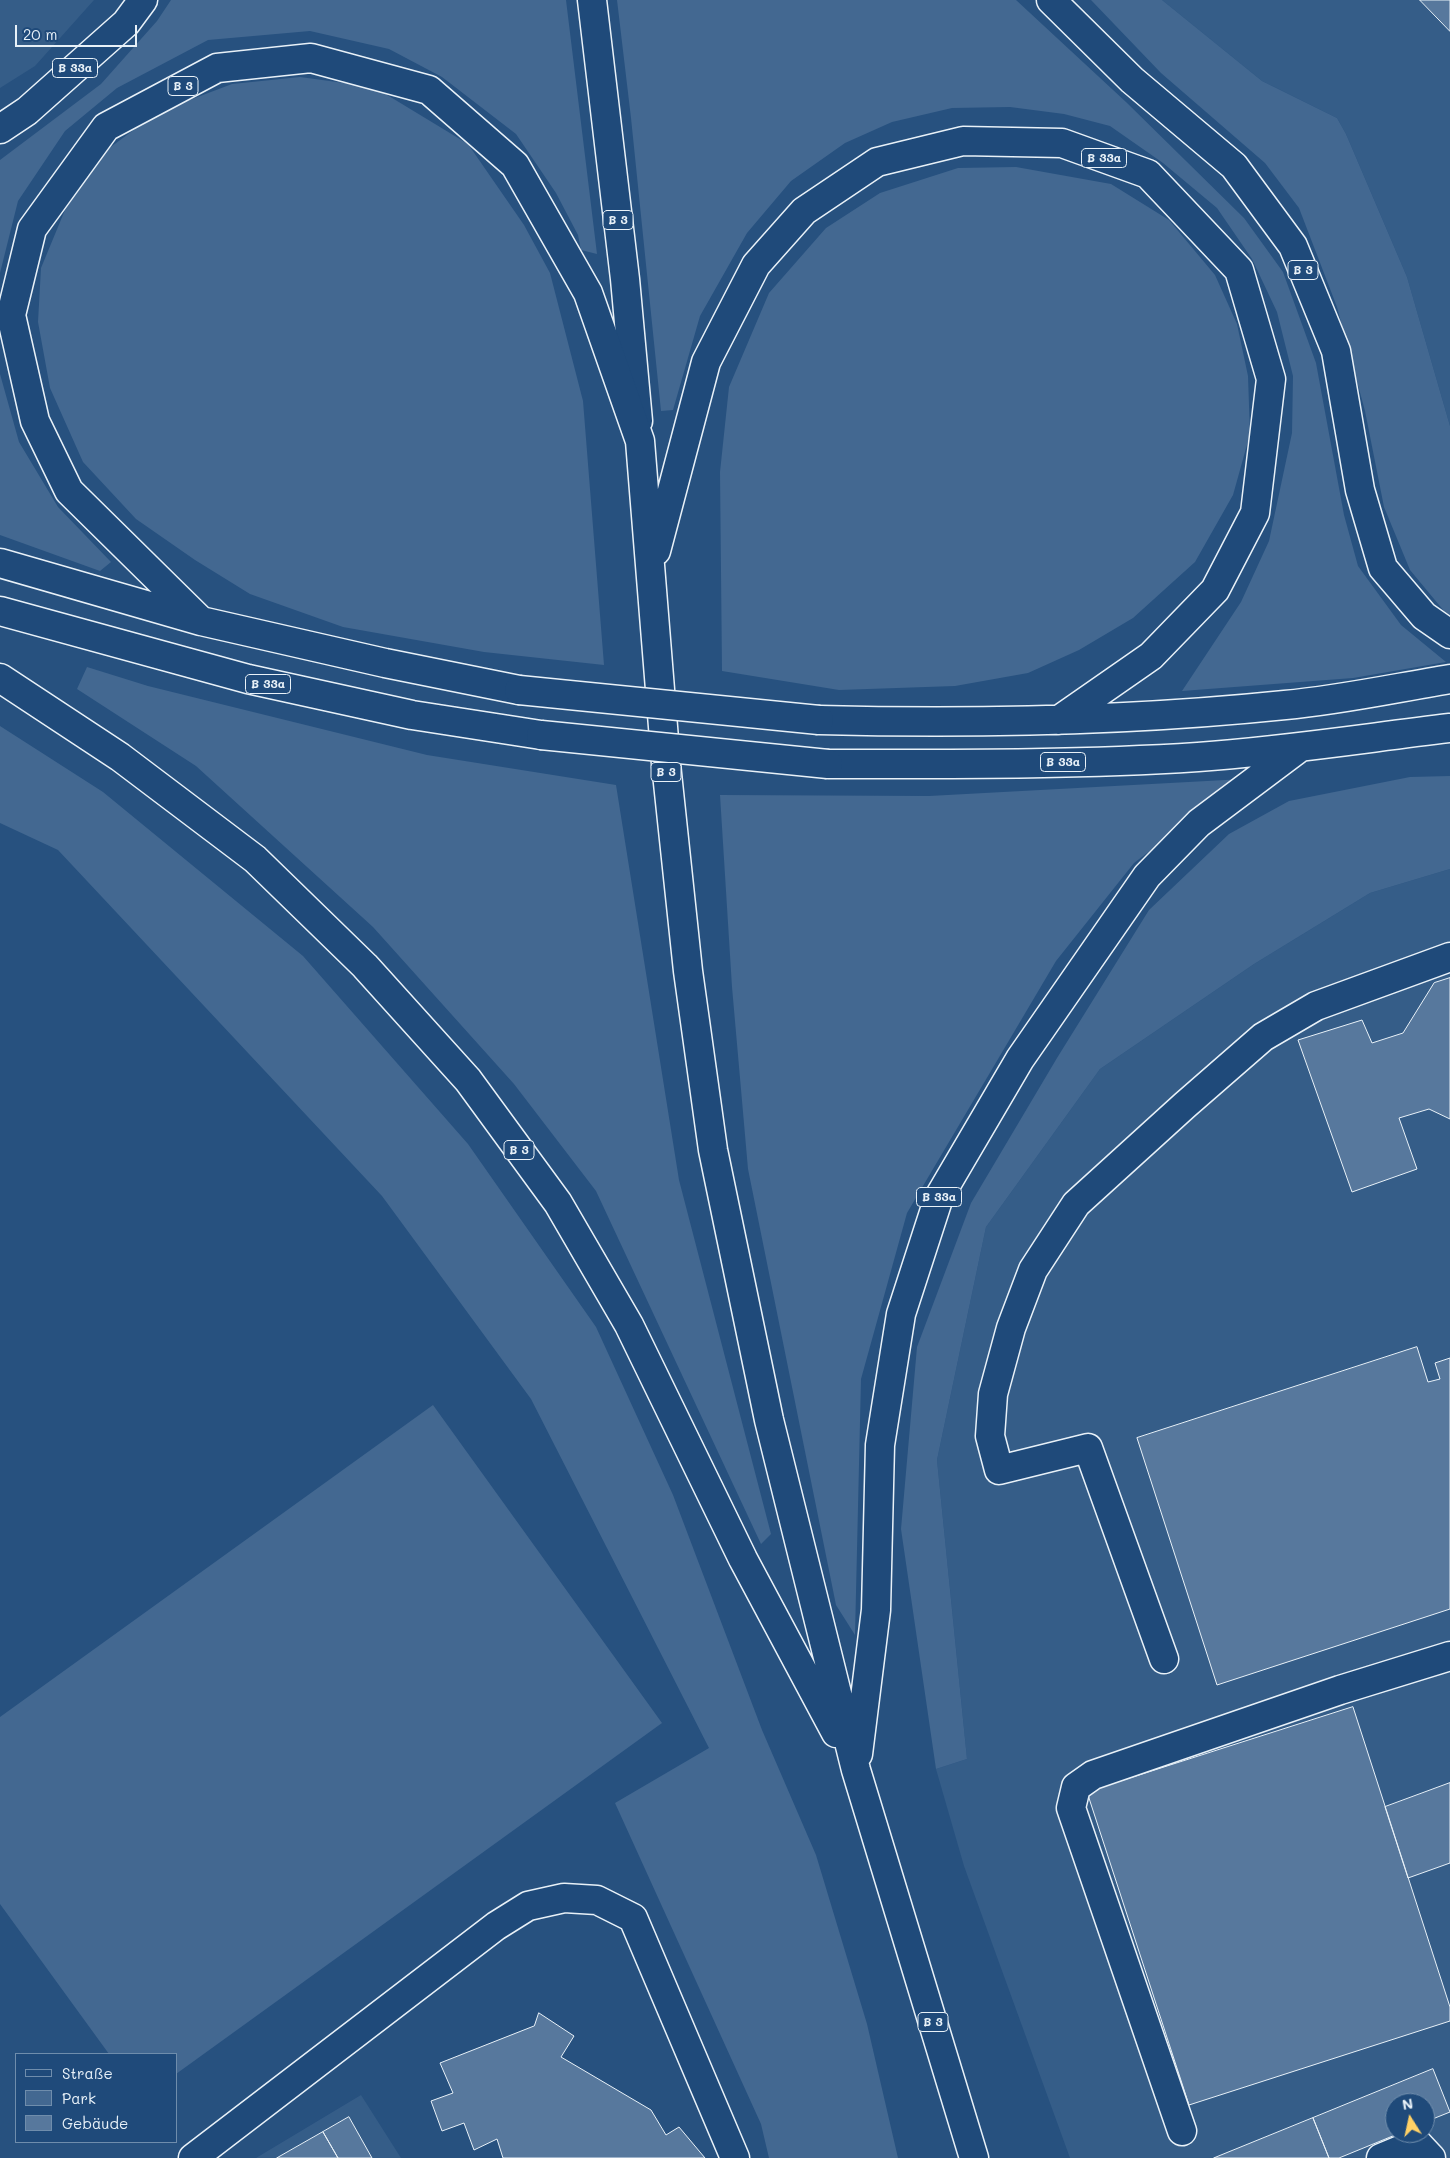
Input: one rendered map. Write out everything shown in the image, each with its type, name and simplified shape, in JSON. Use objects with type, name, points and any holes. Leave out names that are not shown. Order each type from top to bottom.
[{"type":"main road","name":"B 33a","points":[[0,129],[27,111],[126,23],[143,0]]},
{"type":"main road","name":"B 3","points":[[592,0],[624,279],[640,441],[670,803],[688,971],[713,1150],[769,1420],[856,1770],[969,2152]]},
{"type":"main road","name":"B 3","points":[[1051,0],[1132,80],[1234,166],[1293,246],[1336,351],[1360,490],[1383,568],[1424,616],[1450,634]]},
{"type":"main road","name":"B 3","points":[[201,621],[69,490],[35,422],[11,315],[32,229],[106,127],[217,68],[311,58],[428,90],[515,165],[588,293],[640,441]]},
{"type":"main road","name":"B 33a","points":[[651,572],[706,362],[756,265],[804,211],[877,162],[963,141],[1062,142],[1148,174],[1239,270],[1271,379],[1255,513],[1215,590],[1151,656],[1058,720]]},
{"type":"main road","points":[[0,563],[201,621],[385,663],[520,690],[819,720],[932,723],[1058,720],[1286,705],[1450,679]]},
{"type":"main road","name":"B 33a","points":[[0,611],[248,679],[412,715],[541,735],[828,764],[1008,763],[1170,758],[1298,748],[1450,728]]},
{"type":"main road","name":"B 3","points":[[0,678],[120,757],[254,859],[365,966],[468,1080],[558,1203],[629,1325],[743,1559],[856,1770]]},
{"type":"main road","name":"B 33a","points":[[856,1770],[876,1610],[880,1445],[901,1314],[939,1197],[1020,1059],[1147,876],[1199,824],[1298,748]]},
{"type":"main road","points":[[1164,1659],[1088,1448],[998,1470],[990,1436],[993,1394],[1011,1328],[1033,1270],[1076,1204],[1185,1104],[1263,1037],[1316,1006],[1450,957]]},
{"type":"main road","points":[[1182,2131],[1071,1808],[1076,1787],[1093,1775],[1340,1690],[1450,1656]]},
{"type":"main road","points":[[193,2158],[496,1926],[528,1906],[564,1898],[597,1900],[633,1918],[735,2158]]},
{"type":"main road","points":[[1381,2158],[1417,2143],[1431,2158]]},
{"type":"shaded area","points":[[0,0],[94,0],[35,66],[0,88]]},
{"type":"shaded area","points":[[1162,0],[1450,0],[1450,426],[1407,277],[1346,134],[1337,118],[1262,81]]},
{"type":"shaded area","points":[[1450,869],[1450,2158],[1070,2158],[964,1866],[936,1769],[967,1759],[937,1460],[986,1227],[1100,1069],[1254,964],[1370,893]]},
{"type":"shaded area","points":[[361,2095],[401,2158],[256,2158]]},
{"type":"green space","points":[[171,0],[566,0],[597,254],[581,250],[578,235],[556,193],[516,134],[442,77],[389,49],[310,31],[208,40],[117,88],[65,131],[18,201],[0,273],[0,160],[101,84],[157,21]]},
{"type":"green space","points":[[617,0],[1016,0],[1126,102],[1244,218],[1283,272],[1316,363],[1344,515],[1358,566],[1401,625],[1446,662],[1353,678],[1182,691],[1241,602],[1269,541],[1292,433],[1293,376],[1277,312],[1252,259],[1217,208],[1163,163],[1110,126],[1064,114],[1010,107],[952,108],[892,122],[845,143],[791,181],[747,233],[700,316],[673,410],[661,411]]},
{"type":"green space","points":[[1091,0],[1162,0],[1262,81],[1337,118],[1346,134],[1407,277],[1450,426],[1450,615],[1444,611],[1410,570],[1384,507],[1365,411],[1337,307],[1299,208],[1265,163],[1161,73]]},
{"type":"green space","points":[[300,77],[374,87],[468,144],[524,225],[550,273],[583,401],[604,665],[484,652],[343,627],[250,594],[195,560],[136,519],[83,462],[50,388],[38,322],[41,268],[65,210],[108,149],[158,112],[232,84]]},
{"type":"green space","points":[[1016,167],[1111,184],[1169,220],[1215,275],[1237,324],[1248,376],[1250,434],[1233,495],[1195,562],[1133,618],[1079,650],[1028,673],[955,686],[839,690],[722,671],[720,472],[729,387],[769,293],[826,228],[880,193],[958,168]]},
{"type":"green space","points":[[0,374],[19,442],[58,507],[111,562],[100,571],[0,535]]},
{"type":"green space","points":[[87,667],[148,686],[427,755],[616,785],[679,1180],[771,1534],[761,1544],[596,1191],[514,1084],[373,927],[196,766],[77,689]]},
{"type":"green space","points":[[0,726],[103,792],[303,956],[468,1144],[596,1327],[673,1495],[762,1730],[816,1855],[867,2024],[898,2158],[769,2158],[761,2124],[615,1803],[709,1748],[531,1399],[382,1196],[58,850],[0,823]]},
{"type":"green space","points":[[1450,776],[1450,869],[1370,893],[1254,964],[1100,1069],[986,1227],[937,1460],[967,1759],[936,1769],[901,1529],[917,1347],[971,1203],[1057,1058],[1149,910],[1229,834],[1289,801],[1410,777]]},
{"type":"green space","points":[[1244,779],[1134,863],[1056,961],[907,1213],[861,1379],[855,1635],[836,1605],[748,1169],[732,987],[720,795],[929,796]]},
{"type":"green space","points":[[433,1405],[662,1723],[178,2073],[178,2053],[108,2053],[0,1904],[0,1717]]},
{"type":"building","points":[[1420,0],[1450,0],[1450,31]]},
{"type":"building","points":[[1450,978],[1450,1119],[1429,1109],[1399,1118],[1417,1169],[1352,1192],[1298,1040],[1362,1020],[1372,1043],[1403,1033],[1434,983]]},
{"type":"building","points":[[1417,1347],[1428,1382],[1440,1379],[1435,1363],[1450,1358],[1450,1609],[1217,1685],[1137,1438]]},
{"type":"building","points":[[1353,1707],[1450,2007],[1450,2021],[1189,2105],[1087,1792]]},
{"type":"building","points":[[1450,1783],[1450,1863],[1408,1878],[1385,1807]]},
{"type":"building","points":[[539,2013],[574,2036],[561,2057],[651,2110],[666,2135],[679,2127],[705,2158],[503,2158],[497,2139],[474,2150],[464,2123],[442,2131],[431,2101],[453,2093],[440,2063],[534,2026]]},
{"type":"building","points":[[1433,2069],[1450,2112],[1435,2118],[1435,2093],[1385,2093],[1385,2139],[1339,2158],[1329,2158],[1313,2118]]},
{"type":"building","points":[[349,2117],[372,2158],[338,2158],[323,2132]]},
{"type":"building","points":[[1313,2118],[1329,2158],[1214,2158]]},
{"type":"building","points":[[323,2132],[338,2158],[277,2158]]}]
